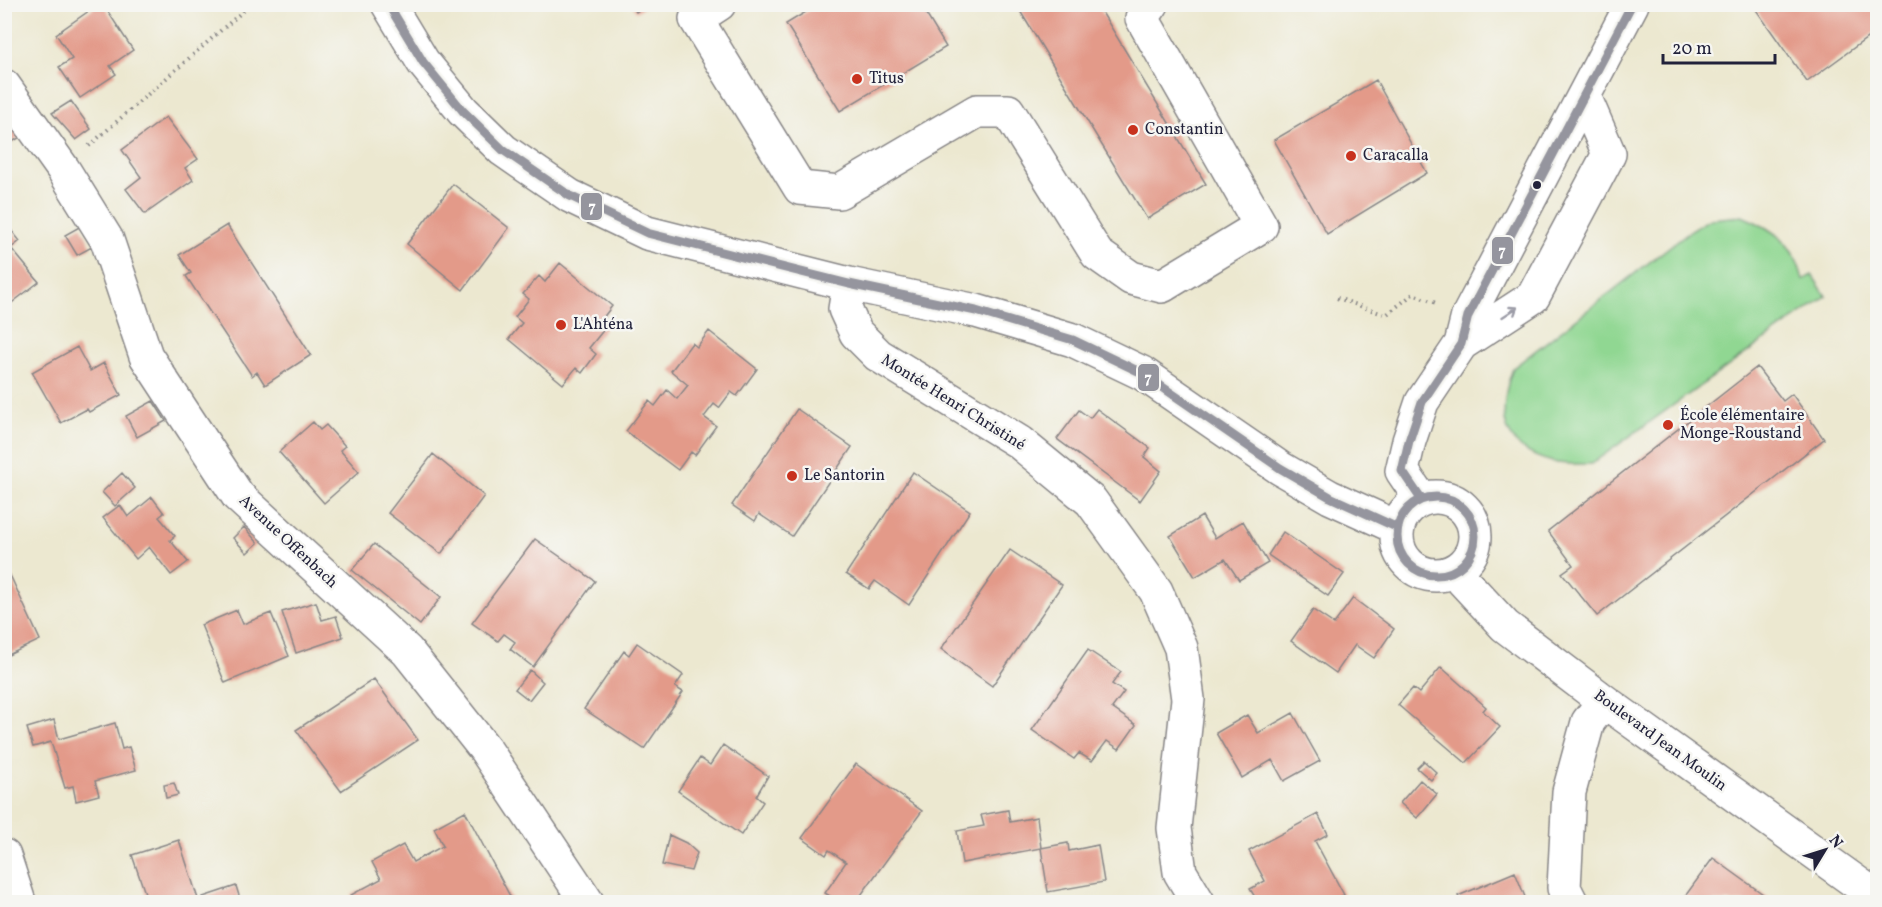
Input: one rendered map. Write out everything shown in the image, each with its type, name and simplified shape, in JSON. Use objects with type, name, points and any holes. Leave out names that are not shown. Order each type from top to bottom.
[{"type":"street","points":[[388,4],[423,62],[463,111],[504,150],[570,196],[647,233],[849,284],[976,311],[1073,340],[1142,373],[1290,474],[1330,497],[1398,528]]},
{"type":"street","points":[[719,4],[696,19],[800,188],[839,192],[977,111],[1008,111],[1097,254],[1131,278],[1161,286],[1261,226],[1142,18],[1152,4]]},
{"type":"street","points":[[1421,499],[1402,471],[1422,402],[1464,330],[1632,4]]},
{"type":"street","name":"Avenue Offenbach","points":[[4,86],[63,169],[107,240],[146,356],[238,496],[407,651],[485,748],[587,903]]},
{"type":"street","points":[[1464,330],[1533,297],[1597,179],[1609,154],[1584,96]]},
{"type":"street","name":"Montée Henri Christiné","points":[[849,284],[845,309],[856,333],[878,355],[1019,442],[1091,501],[1156,591],[1181,648],[1188,699],[1174,828],[1180,872],[1198,903]]},
{"type":"street","points":[[1433,496],[1445,497],[1466,509],[1472,519],[1476,531],[1471,555],[1454,571],[1432,575],[1413,567],[1405,559],[1400,549],[1397,539],[1402,516],[1410,506],[1421,499],[1433,496]]},
{"type":"street","name":"Boulevard Jean Moulin","points":[[1454,571],[1505,626],[1604,701],[1878,898]]},
{"type":"street","points":[[1571,903],[1564,888],[1569,792],[1588,722],[1604,701]]},
{"type":"street","points":[[4,856],[19,903]]},
{"type":"path","points":[[63,169],[251,4]]},
{"type":"path","points":[[1337,298],[1386,315],[1413,294],[1464,330]]},
{"type":"green space","points":[[1742,216],[1765,227],[1782,239],[1794,256],[1803,280],[1812,275],[1826,296],[1591,464],[1553,462],[1522,448],[1513,439],[1504,415],[1505,400],[1513,368],[1691,230],[1710,219]]},
{"type":"building","points":[[99,4],[103,4],[133,50],[110,66],[116,74],[80,98],[59,67],[72,59],[56,34]]},
{"type":"building","points":[[631,4],[649,4],[636,12]]},
{"type":"building","name":"Titus","points":[[819,4],[920,4],[946,47],[840,111],[786,24]]},
{"type":"building","name":"Constantin","points":[[1019,4],[1097,4],[1206,184],[1147,219],[1017,6]]},
{"type":"building","points":[[1752,4],[1878,4],[1878,30],[1807,82]]},
{"type":"building","name":"Caracalla","points":[[1376,80],[1427,173],[1327,234],[1274,140]]},
{"type":"building","points":[[71,101],[91,129],[76,140],[52,113]]},
{"type":"building","points":[[166,117],[198,159],[185,168],[193,180],[145,214],[126,189],[141,177],[122,150]]},
{"type":"building","points":[[4,119],[22,136],[4,147]]},
{"type":"building","points":[[453,184],[509,228],[463,290],[407,244]]},
{"type":"building","points":[[4,221],[20,241],[11,248],[39,282],[9,305],[4,298]]},
{"type":"building","points":[[227,225],[311,355],[265,385],[257,372],[252,376],[186,276],[191,273],[179,255]]},
{"type":"building","points":[[81,226],[92,247],[77,255],[65,235]]},
{"type":"building","name":"L'Ahténa","points":[[560,263],[612,306],[599,323],[605,328],[589,348],[596,354],[582,373],[576,368],[563,384],[509,339],[522,323],[515,317],[529,299],[523,294],[539,276],[545,282]]},
{"type":"building","points":[[709,331],[757,369],[737,396],[731,392],[719,408],[714,404],[704,417],[716,426],[695,455],[691,452],[678,470],[626,431],[649,401],[655,406],[667,390],[677,399],[688,385],[671,371],[692,343],[697,347]]},
{"type":"building","points":[[77,347],[90,371],[104,363],[121,395],[89,412],[87,409],[61,423],[32,372]]},
{"type":"building","points":[[1757,367],[1783,401],[1792,394],[1824,439],[1597,616],[1562,573],[1573,565],[1548,531]]},
{"type":"building","points":[[153,401],[166,421],[137,437],[126,416]]},
{"type":"building","name":"Le Santorin","points":[[797,409],[852,447],[792,536],[759,514],[755,521],[732,505]]},
{"type":"building","points":[[1097,409],[1150,448],[1144,457],[1161,471],[1140,501],[1057,439],[1079,410],[1090,418]]},
{"type":"building","points":[[313,422],[320,430],[326,425],[345,446],[340,450],[359,472],[324,503],[279,452]]},
{"type":"building","points":[[433,454],[484,496],[441,554],[388,513]]},
{"type":"building","points":[[913,472],[970,511],[909,605],[875,581],[869,589],[846,574]]},
{"type":"building","points":[[122,473],[135,488],[115,506],[102,492]]},
{"type":"building","points":[[152,497],[164,513],[159,517],[175,536],[170,540],[188,562],[171,575],[149,547],[136,559],[103,518],[120,505],[128,517]]},
{"type":"building","points":[[1202,516],[1215,538],[1243,521],[1268,563],[1239,580],[1225,559],[1195,577],[1170,536]]},
{"type":"building","points":[[244,527],[258,543],[247,553],[233,538]]},
{"type":"building","points":[[1283,532],[1344,574],[1328,596],[1268,555]]},
{"type":"building","points":[[535,539],[595,581],[533,667],[510,649],[515,642],[504,634],[498,641],[472,623]]},
{"type":"building","points":[[374,544],[441,597],[420,625],[352,570]]},
{"type":"building","points":[[1010,550],[1062,585],[992,686],[941,649]]},
{"type":"building","points":[[10,575],[40,640],[4,657],[4,577]]},
{"type":"building","points":[[1353,598],[1394,629],[1374,658],[1355,645],[1336,673],[1291,641],[1313,610],[1334,624]]},
{"type":"building","points":[[316,602],[322,620],[336,616],[343,637],[296,653],[282,612]]},
{"type":"building","points":[[237,610],[243,624],[271,613],[289,656],[225,683],[201,625]]},
{"type":"building","points":[[637,643],[683,675],[675,687],[683,692],[644,749],[584,709],[624,651],[629,655]]},
{"type":"building","points":[[1088,650],[1121,672],[1112,684],[1124,692],[1112,708],[1136,725],[1119,749],[1107,741],[1092,761],[1079,753],[1074,759],[1032,730]]},
{"type":"building","points":[[1441,667],[1486,707],[1483,711],[1500,727],[1466,763],[1398,705],[1413,688],[1419,693]]},
{"type":"building","points":[[530,670],[543,682],[529,700],[515,689]]},
{"type":"building","points":[[374,679],[418,740],[341,791],[296,730]]},
{"type":"building","points":[[1293,713],[1320,761],[1284,781],[1272,760],[1242,778],[1216,733],[1247,715],[1258,733]]},
{"type":"building","points":[[54,720],[59,739],[115,723],[122,749],[129,747],[136,770],[95,781],[99,795],[76,801],[73,786],[65,788],[51,742],[33,747],[27,728]]},
{"type":"building","points":[[723,745],[768,776],[756,796],[763,802],[741,835],[678,791],[700,758],[710,765]]},
{"type":"building","points":[[1424,761],[1437,773],[1431,780],[1417,768]]},
{"type":"building","points":[[856,764],[922,811],[856,902],[839,902],[825,893],[846,862],[829,850],[826,855],[802,838]]},
{"type":"building","points":[[1420,780],[1437,794],[1417,818],[1400,803]]},
{"type":"building","points":[[174,783],[178,795],[166,798],[164,785]]},
{"type":"building","points":[[1008,810],[1010,822],[1037,817],[1041,848],[962,863],[957,831],[984,826],[981,815]]},
{"type":"building","points":[[465,811],[513,902],[355,902],[351,895],[381,879],[372,862],[403,845],[413,862],[443,846],[434,828]]},
{"type":"building","points":[[1318,814],[1328,834],[1315,841],[1344,895],[1330,902],[1258,902],[1250,889],[1265,881],[1249,851]]},
{"type":"building","points":[[669,835],[686,843],[697,853],[691,871],[662,865]]},
{"type":"building","points":[[179,840],[199,902],[148,902],[132,855]]},
{"type":"building","points":[[1068,843],[1069,851],[1098,845],[1104,882],[1048,892],[1041,848]]},
{"type":"building","points":[[1713,858],[1774,902],[1688,902],[1683,899]]},
{"type":"building","points":[[1515,872],[1527,902],[1461,902],[1458,896]]},
{"type":"building","points":[[236,886],[241,902],[204,902],[203,897]]},
{"type":"transit line","name":"7","points":[[388,4],[423,62],[463,111],[503,150],[570,196],[647,233],[849,284],[976,311],[1073,340],[1142,373],[1280,468],[1330,497],[1398,528]]},
{"type":"transit line","name":"7","points":[[1421,499],[1402,471],[1422,402],[1461,344],[1468,316],[1632,4]]},
{"type":"transit line","name":"7","points":[[1436,497],[1451,500],[1464,508],[1472,521],[1475,536],[1472,551],[1464,564],[1451,572],[1436,575],[1421,572],[1408,564],[1400,551],[1397,536],[1400,521],[1408,508],[1421,500],[1436,497]]},
{"type":"place","name":"Titus","points":[[857,79]]},
{"type":"place","name":"Constantin","points":[[1133,130]]},
{"type":"place","name":"Caracalla","points":[[1351,156]]},
{"type":"place","name":"L'Ahténa","points":[[561,325]]},
{"type":"place","name":"École élémentaire Monge-Roustand","points":[[1668,425]]},
{"type":"place","name":"Le Santorin","points":[[792,476]]}]
